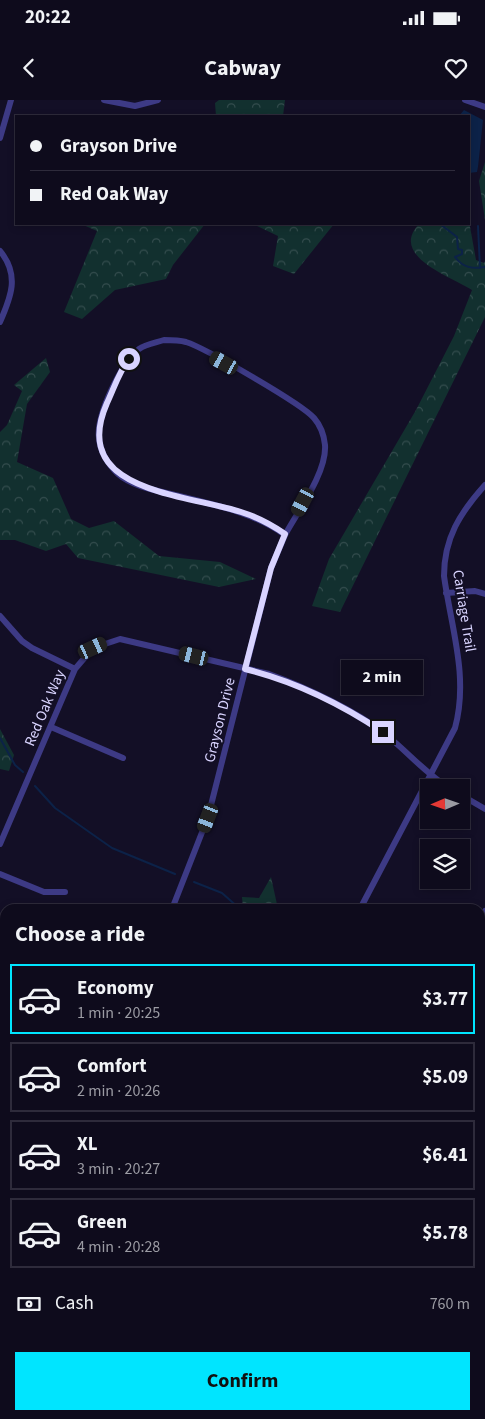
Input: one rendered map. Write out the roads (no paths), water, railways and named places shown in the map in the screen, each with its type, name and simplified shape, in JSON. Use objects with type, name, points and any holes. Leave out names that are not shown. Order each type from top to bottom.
[{"type":"street","points":[[0,138],[11,100]]},
{"type":"street","points":[[104,100],[135,106],[158,100]]},
{"type":"street","points":[[465,100],[485,107]]},
{"type":"street","points":[[0,251],[10,271],[12,283],[11,296],[0,322]]},
{"type":"street","name":"Grayson Drive","points":[[174,904],[208,818],[271,568],[285,534],[324,461],[323,434],[314,418],[265,386],[187,342],[164,340],[137,350],[122,368],[101,416],[99,438],[106,459],[113,468],[128,480],[144,487],[241,512],[273,526],[285,534]]},
{"type":"street","name":"Carriage Trail","points":[[363,904],[455,728],[461,706],[459,664],[446,593],[444,560],[453,527],[468,503],[485,486]]},
{"type":"street","points":[[446,593],[475,591],[485,594]]},
{"type":"street","points":[[0,616],[22,641],[32,648],[75,669]]},
{"type":"street","name":"Red Oak Way","points":[[0,844],[75,669],[93,648],[120,639],[291,682],[364,720],[403,748],[436,779]]},
{"type":"street","points":[[51,727],[123,758]]},
{"type":"street","points":[[470,800],[485,809]]},
{"type":"street","points":[[0,874],[44,892],[65,892]]},
{"type":"water","points":[[464,110],[483,120],[477,172],[470,173],[470,115],[460,115]]},
{"type":"waterway","points":[[441,225],[457,237],[458,249],[462,250],[462,254],[455,257],[458,261],[468,267],[485,267]]},
{"type":"waterway","points":[[478,226],[480,268]]},
{"type":"waterway","points":[[0,738],[15,765],[23,772]]},
{"type":"waterway","points":[[35,786],[55,808],[112,848],[175,874]]},
{"type":"waterway","points":[[194,882],[222,893],[234,904]]}]
